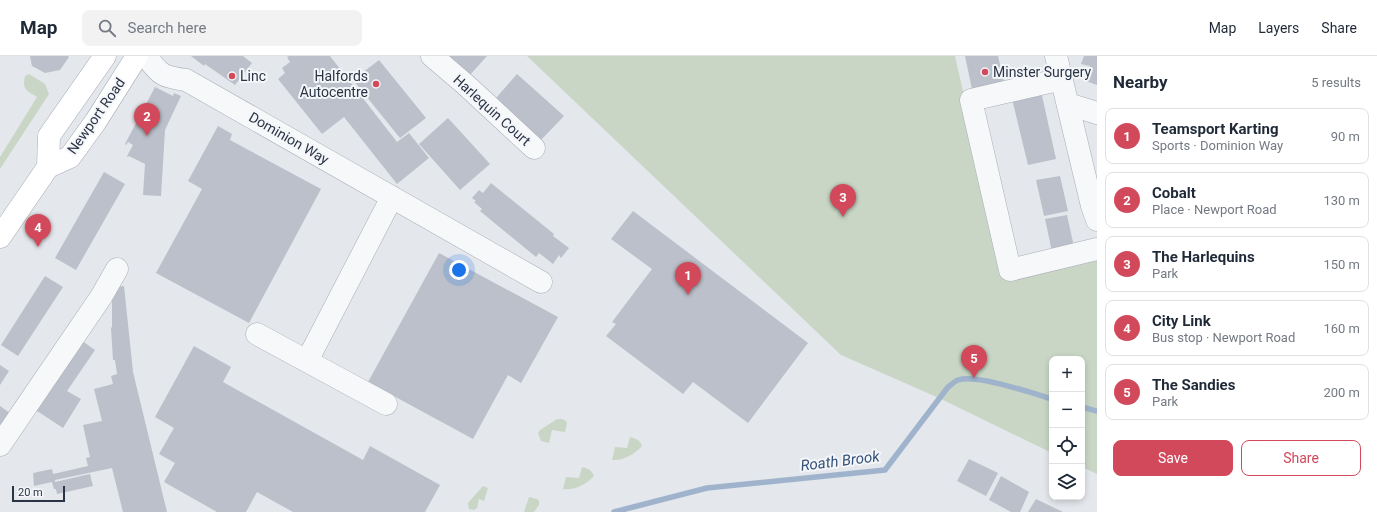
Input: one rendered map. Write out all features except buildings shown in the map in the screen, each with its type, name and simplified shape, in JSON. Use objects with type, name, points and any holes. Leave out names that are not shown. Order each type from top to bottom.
[{"type":"main road","name":"Newport Road","points":[[48,168],[50,136],[105,56]]},
{"type":"main road","name":"Newport Road","points":[[0,237],[48,168],[70,157],[143,57]]},
{"type":"street","name":"Harlequin Court","points":[[432,56],[466,84],[534,148]]},
{"type":"street","points":[[1056,56],[1092,206],[1097,220]]},
{"type":"street","name":"Dominion Way","points":[[143,57],[156,71],[169,77],[186,80],[541,282]]},
{"type":"street","points":[[1062,78],[970,100],[1010,270],[1097,249]]},
{"type":"street","points":[[1068,104],[1097,113]]},
{"type":"street","points":[[307,361],[392,197]]},
{"type":"street","points":[[0,445],[101,296],[117,269]]},
{"type":"street","points":[[256,334],[386,404]]},
{"type":"green space","points":[[527,56],[955,56],[1001,261],[1097,260],[1097,474],[1085,468],[1085,356],[1049,356],[1049,452],[939,398],[841,355]]},
{"type":"green space","points":[[29,74],[45,84],[49,94],[0,169],[0,157],[37,97],[25,87],[25,76]]},
{"type":"green space","points":[[557,419],[566,421],[565,432],[552,430],[549,443],[541,441],[538,433],[540,430]]},
{"type":"green space","points":[[630,437],[638,440],[642,446],[636,452],[628,456],[612,460],[615,447],[627,448]]},
{"type":"green space","points":[[582,467],[588,469],[594,476],[588,482],[580,486],[572,489],[563,489],[566,477],[579,478]]},
{"type":"green space","points":[[483,486],[488,488],[484,501],[479,499],[477,508],[474,510],[469,509],[468,503]]},
{"type":"green space","points":[[529,497],[537,499],[539,501],[539,505],[534,512],[524,512]]},
{"type":"waterway","name":"Roath Brook","points":[[614,512],[707,488],[885,470],[948,387],[958,380],[966,379],[990,382],[1049,398]]},
{"type":"waterway","name":"Roath Brook","points":[[1085,408],[1097,411]]},
{"type":"place","name":"Minster Surgery","points":[[985,72]]},
{"type":"place","name":"Linc","points":[[232,76]]},
{"type":"place","name":"Halfords Autocentre","points":[[376,84]]},
{"type":"place","name":"Cobalt","points":[[147,136]]},
{"type":"place","name":"The Harlequins","points":[[843,217]]},
{"type":"place","name":"City Link","points":[[38,247]]},
{"type":"place","name":"Teamsport Karting","points":[[688,295]]},
{"type":"place","name":"The Sandies","points":[[974,378]]}]
